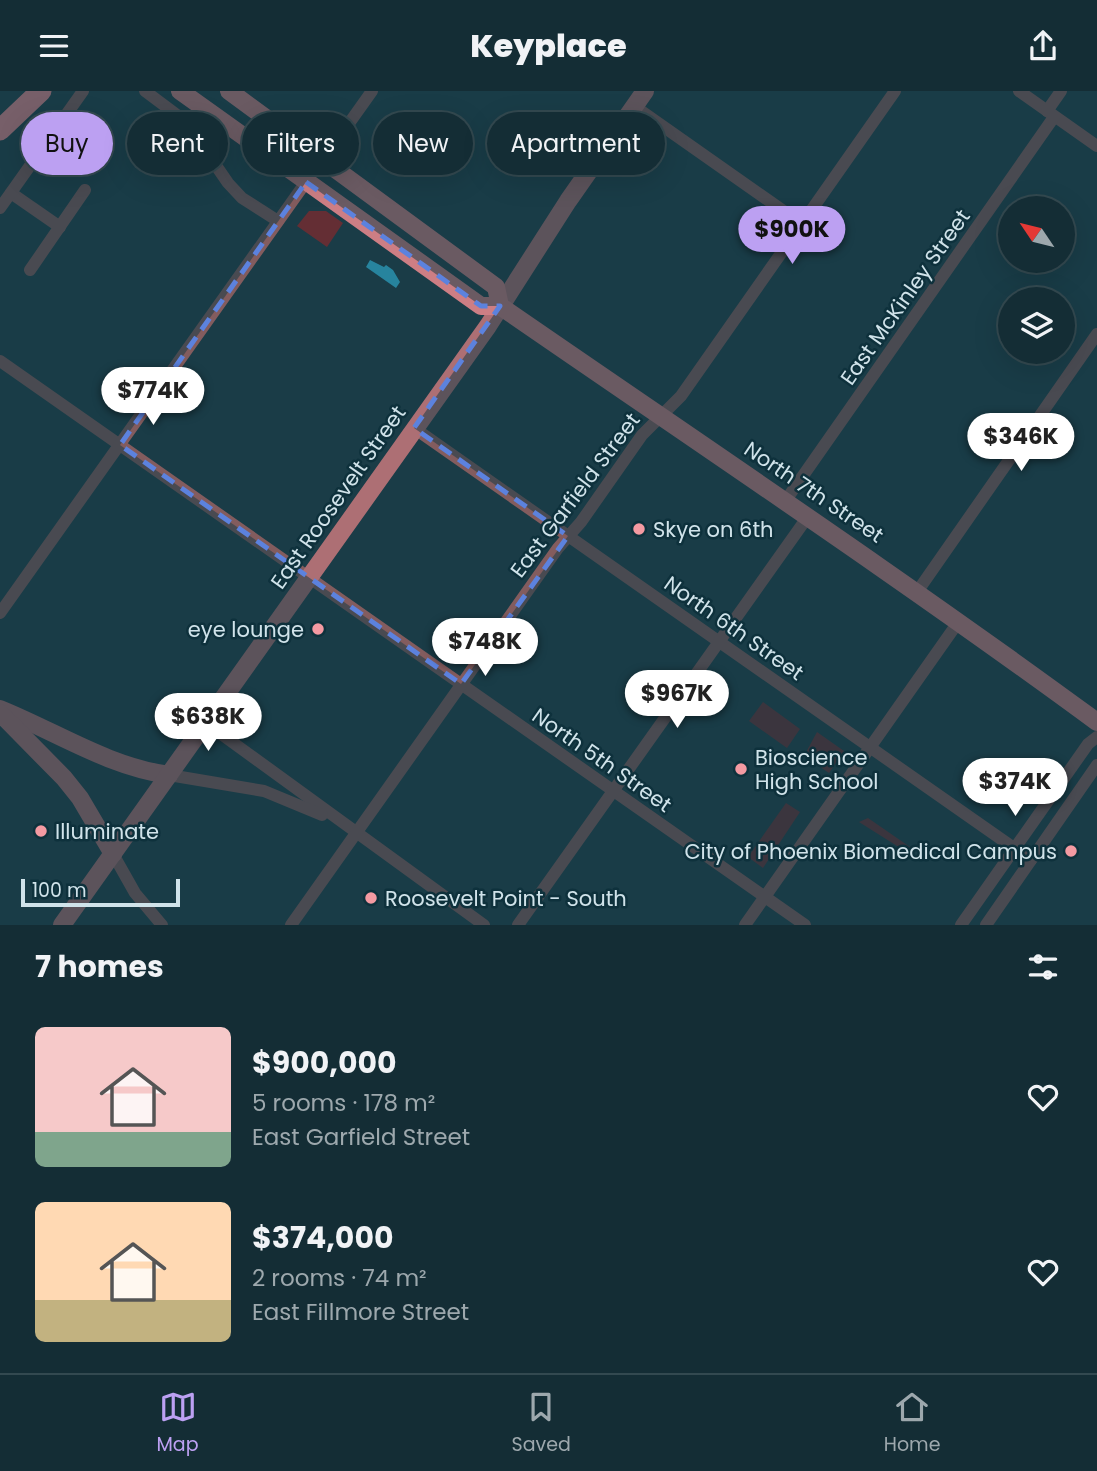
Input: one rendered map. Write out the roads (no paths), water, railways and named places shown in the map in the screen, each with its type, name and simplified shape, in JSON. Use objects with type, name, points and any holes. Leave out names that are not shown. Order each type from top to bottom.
[{"type":"highway","points":[[0,130],[41,91]]},
{"type":"main road","name":"North 7th Street","points":[[180,91],[242,136]]},
{"type":"main road","name":"North 7th Street","points":[[229,91],[258,112]]},
{"type":"main road","name":"North 7th Street","points":[[296,175],[481,306],[500,306],[808,515],[1097,722]]},
{"type":"main road","name":"North 7th Street","points":[[343,175],[496,287],[500,306]]},
{"type":"main road","points":[[306,182],[321,178],[332,181],[361,198],[378,201]]},
{"type":"street","points":[[0,208],[83,91]]},
{"type":"street","points":[[145,91],[201,133],[228,183],[242,198],[278,221]]},
{"type":"street","points":[[356,112],[371,91]]},
{"type":"street","name":"East Roosevelt Street","points":[[62,925],[310,578],[500,306],[568,201],[645,91]]},
{"type":"street","name":"East Garfield Street","points":[[290,925],[568,536],[642,436],[681,396],[895,91]]},
{"type":"street","points":[[1019,91],[1097,146]]},
{"type":"street","name":"East McKinley Street","points":[[786,500],[1051,114],[1060,91]]},
{"type":"street","points":[[634,106],[802,224]]},
{"type":"street","points":[[0,613],[306,182]]},
{"type":"street","points":[[30,270],[85,190]]},
{"type":"street","points":[[11,193],[60,227]]},
{"type":"street","points":[[917,592],[1097,334]]},
{"type":"street","name":"North 5th Street","points":[[0,361],[804,925]]},
{"type":"street","name":"North 6th Street","points":[[414,428],[1031,860]]},
{"type":"street","points":[[519,925],[808,515]]},
{"type":"street","points":[[745,925],[959,621]]},
{"type":"street","points":[[0,711],[106,758],[146,772],[274,793],[342,823]]},
{"type":"street","points":[[0,711],[64,778],[79,798],[135,893],[162,925]]},
{"type":"street","points":[[206,723],[484,925]]},
{"type":"street","points":[[961,925],[1088,744],[1097,737]]},
{"type":"street","points":[[986,925],[1097,765]]},
{"type":"water","points":[[370,260],[393,270],[400,282],[396,288],[366,267]]},
{"type":"place","name":"Skye on 6th","points":[[639,529]]},
{"type":"place","name":"eye lounge","points":[[318,629]]},
{"type":"place","name":"Bioscience High School","points":[[741,769]]},
{"type":"place","name":"Illuminate","points":[[41,831]]},
{"type":"place","name":"City of Phoenix Biomedical Campus","points":[[1071,851]]},
{"type":"place","name":"Roosevelt Point - South","points":[[371,898]]}]
